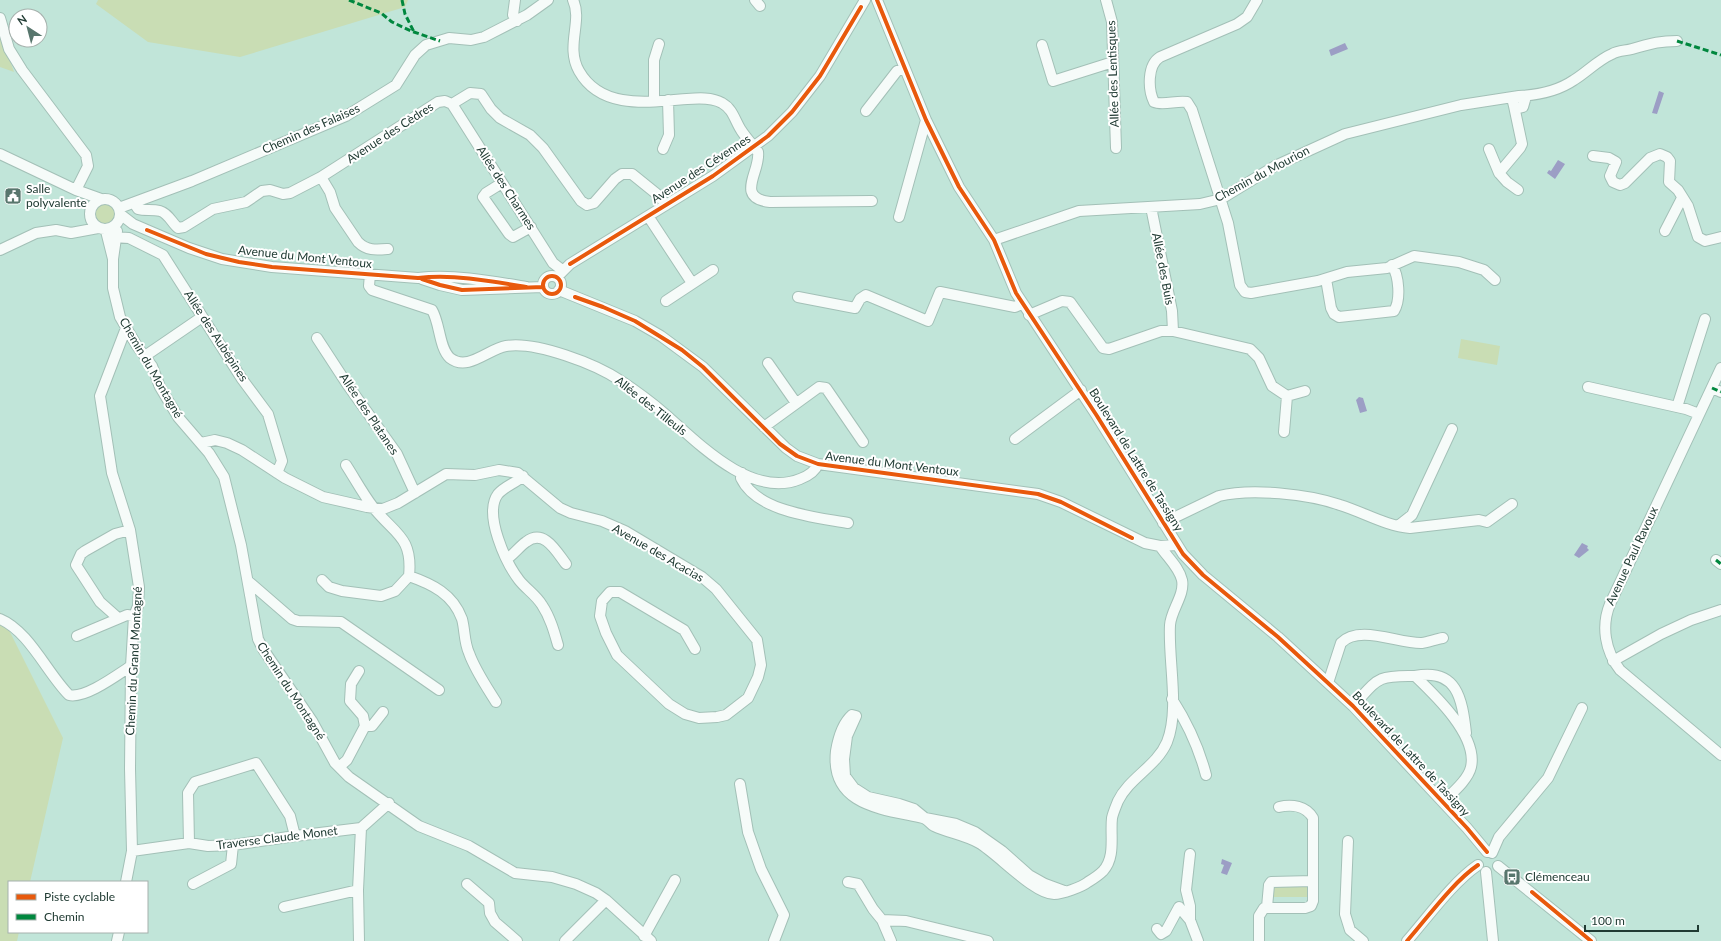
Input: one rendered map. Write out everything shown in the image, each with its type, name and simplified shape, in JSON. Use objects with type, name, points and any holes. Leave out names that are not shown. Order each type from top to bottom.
[{"type":"street","points":[[515,0],[513,15],[517,21]]},
{"type":"street","name":"Chemin des Falaises","points":[[118,217],[134,203],[346,116],[396,85],[415,55],[426,45],[449,38],[471,40],[484,37],[517,21],[548,0]]},
{"type":"street","points":[[573,0],[576,10],[573,50],[576,64],[582,76],[595,90],[612,99],[622,101],[712,99],[722,103],[732,112],[741,129],[759,154],[750,188],[754,196],[761,201],[872,201]]},
{"type":"street","name":"Avenue des Cévennes","points":[[559,274],[724,169],[774,130],[807,94],[831,59],[866,0]]},
{"type":"street","name":"Boulevard de Lattre de Tassigny","points":[[877,0],[926,120],[959,187],[994,240],[1022,304],[1080,390],[1177,545],[1192,565],[1278,637],[1353,706],[1489,853]]},
{"type":"street","name":"Allée des Lentisques","points":[[1106,0],[1112,22],[1116,148]]},
{"type":"street","points":[[1257,0],[1247,17],[1237,24],[1160,57],[1154,62],[1151,68],[1152,98],[1154,102],[1158,104],[1178,101],[1187,102],[1192,110],[1221,198],[1228,223],[1240,285],[1245,292],[1251,293],[1326,279],[1347,272],[1386,268],[1414,256],[1459,262],[1484,270],[1495,280]]},
{"type":"street","points":[[0,18],[8,49],[86,155],[88,166],[76,190]]},
{"type":"street","name":"Chemin du Mourion","points":[[994,240],[1080,211],[1200,204],[1221,198],[1274,166],[1345,134],[1460,105],[1517,102],[1556,90],[1575,80],[1613,53],[1654,42],[1677,41]]},
{"type":"street","points":[[654,100],[654,60],[659,44]]},
{"type":"street","points":[[1042,45],[1053,81],[1113,62]]},
{"type":"street","points":[[866,111],[897,72],[904,68]]},
{"type":"street","name":"Avenue des Cèdres","points":[[134,203],[138,209],[160,211],[166,214],[178,228],[184,227],[213,209],[246,202],[262,191],[270,190],[283,194],[290,193],[321,178],[438,102],[445,101],[452,104],[470,92],[481,94],[491,109],[500,118],[530,135],[543,148],[581,202],[587,205],[594,203],[608,185],[622,174],[632,174],[658,194],[666,205]]},
{"type":"street","points":[[663,149],[669,135],[668,100]]},
{"type":"street","points":[[1499,173],[1522,144],[1517,102]]},
{"type":"street","name":"Allée des Charmes","points":[[452,104],[531,227],[559,274]]},
{"type":"street","points":[[899,217],[926,120]]},
{"type":"street","points":[[1490,149],[1499,173],[1518,190]]},
{"type":"street","name":"Avenue du Mont Ventoux","points":[[0,154],[87,194],[98,201],[110,200],[118,217],[189,248],[222,259],[272,267],[418,278],[434,276],[462,278],[526,287],[543,286]]},
{"type":"street","points":[[1593,156],[1609,158],[1616,162],[1610,176],[1613,182],[1620,185],[1625,184],[1650,158],[1663,154],[1668,156],[1670,161],[1669,182],[1678,190],[1691,212],[1695,233],[1698,237],[1705,241],[1721,237]]},
{"type":"street","points":[[321,178],[330,192],[335,208],[362,247],[372,250],[388,249]]},
{"type":"street","points":[[502,183],[486,193],[484,197],[509,234],[513,237],[531,227]]},
{"type":"street","points":[[1665,231],[1682,198]]},
{"type":"street","points":[[0,250],[36,234],[56,230],[71,233],[101,230],[90,214],[98,201]]},
{"type":"street","name":"Allée des Buis","points":[[1149,207],[1152,212],[1172,311],[1173,331]]},
{"type":"street","points":[[648,216],[692,283]]},
{"type":"street","name":"Chemin du Montagné","points":[[118,217],[101,230],[113,259],[115,299],[120,317],[152,366],[160,387],[178,417],[201,443],[224,477],[241,545],[258,639],[278,673],[312,721],[339,767],[349,778],[419,826],[469,846],[515,872],[552,877],[576,884],[606,900],[647,938]]},
{"type":"street","name":"Allée des Aubépines","points":[[101,230],[129,238],[161,253],[242,380],[268,414],[282,461],[277,473]]},
{"type":"street","points":[[1326,279],[1331,308],[1334,314],[1339,317],[1394,311],[1398,305],[1397,276],[1392,266]]},
{"type":"street","points":[[666,301],[712,270]]},
{"type":"street","name":"Allée des Tilleuls","points":[[370,274],[369,286],[372,290],[432,310],[436,316],[445,350],[448,355],[457,362],[472,361],[505,346],[521,345],[578,360],[598,368],[620,380],[663,412],[706,450],[742,473],[768,481],[796,481],[811,474],[818,464]]},
{"type":"street","points":[[559,274],[559,290],[554,293],[548,293],[543,286],[544,281],[548,277],[559,274]]},
{"type":"street","name":"Avenue du Mont Ventoux","points":[[559,290],[635,321],[661,336],[703,367],[786,448],[797,456],[818,464],[1038,494],[1061,502],[1132,538],[1145,543],[1160,546],[1177,545]]},
{"type":"street","points":[[798,297],[855,308],[860,299],[866,295],[928,321],[940,292],[1000,305],[1015,307],[1022,304]]},
{"type":"street","points":[[1029,315],[1062,301],[1070,302],[1103,348],[1109,349],[1161,332],[1173,331],[1250,349],[1259,358],[1272,386],[1287,396],[1305,391]]},
{"type":"street","points":[[145,356],[202,317]]},
{"type":"street","points":[[1677,407],[1705,319]]},
{"type":"street","name":"Chemin du Grand Montagné","points":[[126,328],[100,396],[112,473],[130,530],[139,587],[138,606],[134,616],[131,666],[130,769],[132,851],[126,881]]},
{"type":"street","name":"Allée des Platanes","points":[[318,338],[347,384],[397,454],[415,493]]},
{"type":"street","points":[[768,363],[796,403]]},
{"type":"street","name":"Avenue Paul Ravoux","points":[[1721,368],[1716,390],[1700,414],[1608,609],[1605,628],[1606,643],[1614,661],[1629,679],[1721,755]]},
{"type":"street","points":[[764,427],[819,387],[826,388],[863,442]]},
{"type":"street","points":[[1588,387],[1677,407],[1700,414]]},
{"type":"street","points":[[1015,439],[1080,390]]},
{"type":"street","points":[[1284,432],[1287,396]]},
{"type":"street","points":[[1398,526],[1412,515],[1452,429]]},
{"type":"street","name":"Avenue des Acacias","points":[[201,443],[215,440],[227,443],[253,456],[277,473],[323,497],[383,509],[398,503],[435,479],[451,473],[475,475],[505,470],[518,473],[560,508],[571,513],[608,523],[625,531],[702,577],[716,590],[756,640],[761,665],[758,677],[748,698],[726,715],[699,718],[685,714],[669,704],[630,669],[617,655],[603,624],[600,606],[604,597],[610,592],[620,592],[684,630],[695,649]]},
{"type":"street","points":[[322,580],[329,587],[342,591],[381,596],[395,591],[409,576],[410,560],[405,542],[374,508],[346,466]]},
{"type":"street","points":[[742,473],[741,478],[747,487],[764,501],[773,506],[809,516],[848,523]]},
{"type":"street","points":[[523,476],[498,494],[494,506],[495,527],[507,559],[519,579],[535,596],[548,614],[558,645]]},
{"type":"street","points":[[1163,523],[1219,496],[1229,494],[1262,493],[1300,496],[1339,504],[1398,526],[1410,528],[1480,520],[1487,522],[1512,504]]},
{"type":"street","points":[[118,618],[100,602],[76,565],[81,554],[85,551],[115,534],[130,530]]},
{"type":"street","points":[[507,559],[526,542],[536,536],[543,538],[553,547],[566,564]]},
{"type":"street","points":[[925,818],[914,810],[899,804],[868,797],[849,783],[844,772],[844,759],[847,736],[856,716],[852,715],[844,725],[836,754],[837,774],[845,789],[859,800],[872,806],[908,816],[925,818],[938,819],[956,824],[975,832],[998,848],[1029,874],[1045,884],[1064,891],[1083,887],[1104,870],[1110,857],[1112,817],[1119,799],[1128,787],[1157,758],[1166,743],[1171,726],[1172,699],[1170,625],[1174,606],[1181,592],[1182,581],[1178,571],[1160,546]]},
{"type":"street","points":[[409,576],[442,590],[454,604],[462,620],[468,652],[477,671],[496,702]]},
{"type":"street","points":[[248,581],[292,619],[298,621],[341,622],[439,690]]},
{"type":"street","points":[[1614,661],[1661,634],[1704,615],[1721,610]]},
{"type":"street","points":[[77,636],[118,618],[127,615],[134,616]]},
{"type":"street","points":[[0,620],[8,622],[34,649],[69,694],[74,696],[89,691],[131,666]]},
{"type":"street","points":[[1328,683],[1341,643],[1345,638],[1364,635],[1422,643],[1443,638]]},
{"type":"street","points":[[339,767],[347,760],[366,726],[363,716],[350,701],[351,684],[359,671]]},
{"type":"street","points":[[1353,706],[1372,684],[1381,678],[1391,675],[1415,676],[1436,674],[1446,678],[1453,685],[1464,719],[1472,757],[1468,775],[1443,802]]},
{"type":"street","points":[[1415,676],[1466,733]]},
{"type":"street","points":[[1172,699],[1186,720],[1198,746],[1206,775]]},
{"type":"street","points":[[1407,941],[1441,902],[1478,865],[1479,858],[1489,853],[1499,837],[1548,778],[1582,708]]},
{"type":"street","points":[[366,726],[372,726],[383,712]]},
{"type":"street","points":[[189,843],[188,793],[195,782],[256,763],[290,816],[295,836]]},
{"type":"street","points":[[740,784],[751,839],[761,869],[784,915],[774,941]]},
{"type":"street","points":[[359,941],[358,890],[361,828],[389,804]]},
{"type":"street","points":[[1259,941],[1260,913],[1267,907],[1309,908],[1313,901],[1313,818],[1309,812],[1303,808],[1286,805],[1279,807]]},
{"type":"street","name":"Traverse Claude Monet","points":[[132,851],[189,843],[208,846],[233,845],[361,828]]},
{"type":"street","points":[[1348,841],[1345,914],[1350,930],[1363,941]]},
{"type":"street","points":[[193,884],[231,864],[233,845]]},
{"type":"street","points":[[1478,865],[1483,871],[1486,872],[1493,871],[1498,866],[1498,858],[1489,853]]},
{"type":"street","points":[[1190,854],[1186,890],[1190,906],[1190,920]]},
{"type":"street","points":[[1498,866],[1591,941]]},
{"type":"street","points":[[1486,872],[1494,941]]},
{"type":"street","points":[[647,938],[674,880]]},
{"type":"street","points":[[1267,907],[1268,888],[1271,882],[1313,881]]},
{"type":"street","points":[[848,882],[858,884],[873,909],[882,920],[891,941]]},
{"type":"street","points":[[467,884],[489,903],[490,913],[495,922],[517,941]]},
{"type":"street","points":[[284,906],[358,890]]},
{"type":"street","points":[[565,941],[606,900]]},
{"type":"street","points":[[1157,929],[1161,934],[1166,931],[1179,906],[1190,920],[1198,941]]},
{"type":"street","points":[[882,920],[906,921],[988,941]]},
{"type":"green space","points":[[98,0],[408,0],[405,7],[240,57],[148,42],[96,4]]},
{"type":"green space","points":[[0,32],[14,72],[0,67]]},
{"type":"green space","points":[[105,204],[112,207],[115,214],[112,221],[105,224],[98,221],[95,214],[98,207]]},
{"type":"green space","points":[[1461,339],[1500,346],[1497,365],[1458,358]]},
{"type":"green space","points":[[0,612],[63,738],[30,881],[8,881],[8,933],[19,933],[17,941],[0,941]]},
{"type":"green space","points":[[1273,885],[1310,886],[1310,897],[1273,897]]},
{"type":"water","points":[[1345,43],[1348,49],[1331,56],[1329,50]]},
{"type":"water","points":[[1659,91],[1664,93],[1657,114],[1652,113]]},
{"type":"water","points":[[1558,160],[1565,164],[1555,179],[1547,173],[1549,170],[1551,171]]},
{"type":"water","points":[[1359,397],[1363,398],[1367,411],[1360,413],[1356,400]]},
{"type":"water","points":[[1582,543],[1588,546],[1587,548],[1589,550],[1579,558],[1574,555]]},
{"type":"water","points":[[1222,859],[1232,863],[1227,875],[1221,873],[1224,865],[1221,864]]},
{"type":"marked path","points":[[349,0],[381,13],[392,22],[411,31],[440,41]]},
{"type":"marked path","points":[[402,0],[405,14],[414,32]]},
{"type":"marked path","points":[[1677,41],[1721,55]]},
{"type":"marked path","points":[[1712,388],[1721,392]]},
{"type":"marked path","points":[[1716,560],[1721,564]]},
{"type":"cycle path","points":[[877,0],[926,120],[959,187],[994,240],[1016,293],[1097,416],[1183,554],[1203,575],[1278,637],[1353,706],[1467,828],[1487,852]]},
{"type":"cycle path","points":[[570,264],[713,176],[768,136],[792,112],[820,76],[861,7]]},
{"type":"cycle path","points":[[147,230],[206,254],[239,262],[272,267],[418,278],[445,277],[486,280],[526,287]]},
{"type":"cycle path","points":[[552,276],[558,279],[561,285],[558,291],[552,294],[546,291],[543,285],[546,279],[552,276]]},
{"type":"cycle path","points":[[422,279],[462,290],[543,287]]},
{"type":"cycle path","points":[[575,297],[635,321],[682,350],[703,367],[780,444],[797,456],[818,464],[1038,494],[1061,502],[1132,538]]},
{"type":"cycle path","points":[[1407,941],[1450,890],[1478,865]]},
{"type":"cycle path","points":[[1532,892],[1591,941]]},
{"type":"place","name":"Salle polyvalente","points":[[13,196]]},
{"type":"place","name":"Clémenceau","points":[[1512,877]]}]
